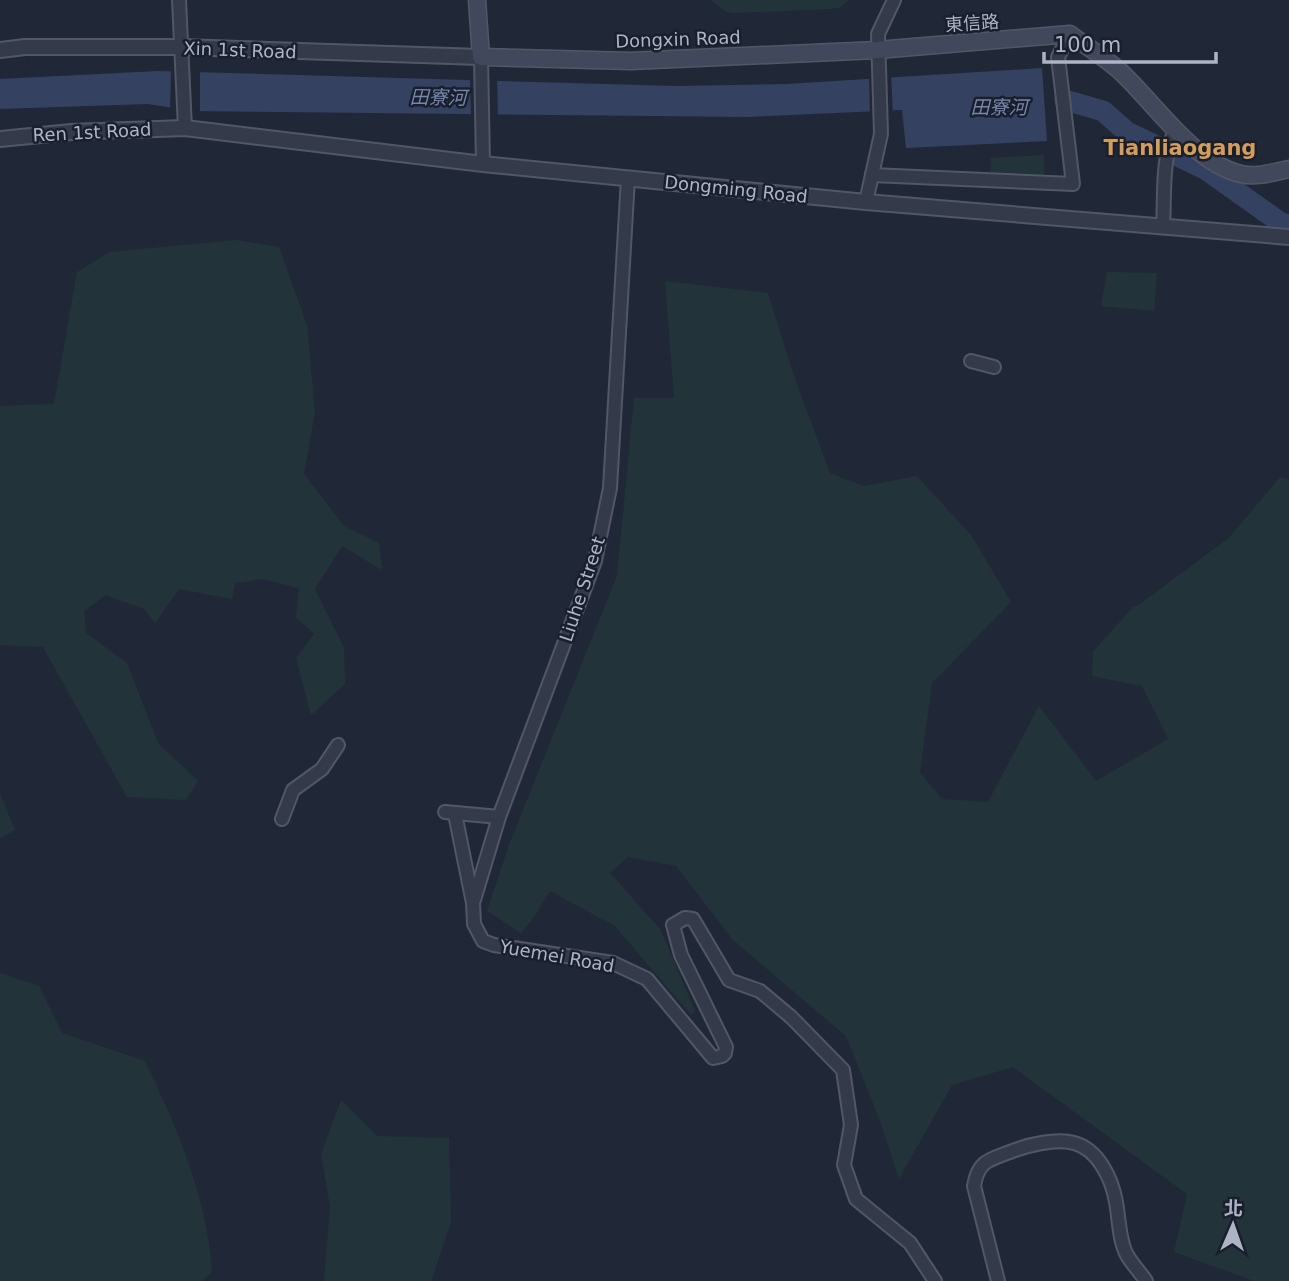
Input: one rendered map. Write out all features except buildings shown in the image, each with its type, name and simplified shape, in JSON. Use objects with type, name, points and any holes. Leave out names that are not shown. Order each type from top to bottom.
[{"type":"main road","points":[[477,0],[481,57]]},
{"type":"main road","points":[[1070,34],[1121,72],[1173,135],[1206,157],[1229,170],[1254,176],[1289,169]]},
{"type":"main road","name":"東信路","points":[[877,50],[1070,34]]},
{"type":"main road","name":"Dongxin Road","points":[[481,57],[631,61],[877,50]]},
{"type":"street","points":[[179,0],[185,128]]},
{"type":"street","points":[[866,202],[880,148],[878,34],[894,0]]},
{"type":"street","points":[[872,175],[1073,184],[1058,57],[1070,34]]},
{"type":"street","name":"Xin 1st Road","points":[[0,50],[181,47],[481,57]]},
{"type":"street","points":[[481,57],[483,164]]},
{"type":"street","name":"Ren 1st Road","points":[[0,139],[71,132],[185,128]]},
{"type":"street","name":"Dongming Road","points":[[185,128],[483,164],[866,202],[1289,237]]},
{"type":"street","points":[[1163,226],[1167,160],[1173,135]]},
{"type":"street","name":"Liuhe Street","points":[[473,903],[499,817],[595,561],[604,521],[610,488],[628,178]]},
{"type":"street","points":[[971,361],[994,367]]},
{"type":"street","points":[[282,819],[293,790],[322,769],[338,745]]},
{"type":"street","name":"Yuemei Road","points":[[499,817],[450,813],[473,903],[474,924],[483,941],[494,945],[613,963],[647,979],[713,1058],[726,1053],[726,1047],[681,955],[673,925],[685,918],[693,919],[729,980],[760,991],[791,1017],[844,1070],[850,1125],[844,1165],[856,1199],[910,1243],[934,1281]]},
{"type":"street","points":[[998,1281],[974,1186],[976,1174],[984,1162],[1014,1150],[1062,1142],[1073,1142],[1091,1152],[1105,1171],[1116,1198],[1126,1254],[1146,1281]]},
{"type":"shaded area","points":[[711,0],[849,0],[841,7],[831,9],[735,13],[726,12]]},
{"type":"shaded area","points":[[1044,155],[1044,183],[990,181],[991,158]]},
{"type":"shaded area","points":[[236,240],[279,247],[307,325],[315,412],[304,474],[344,526],[379,543],[382,570],[342,546],[315,589],[344,648],[345,684],[311,715],[296,658],[314,634],[296,617],[299,588],[262,579],[235,583],[232,599],[179,589],[155,623],[144,609],[106,595],[84,611],[86,633],[127,663],[158,743],[198,781],[186,800],[127,797],[43,647],[0,645],[0,406],[54,404],[77,272],[110,252]]},
{"type":"shaded area","points":[[1107,272],[1157,273],[1154,311],[1101,306]]},
{"type":"shaded area","points":[[665,281],[768,293],[794,376],[830,473],[864,486],[917,476],[971,535],[1011,602],[932,683],[920,773],[942,799],[988,802],[1039,706],[1096,781],[1168,739],[1142,686],[1092,676],[1093,652],[1133,607],[1229,538],[1280,477],[1289,480],[1289,1281],[1254,1281],[1174,1252],[1187,1194],[1013,1067],[952,1085],[899,1179],[879,1118],[846,1036],[733,940],[676,866],[628,857],[610,873],[660,929],[695,1011],[691,1015],[615,926],[550,891],[521,933],[487,911],[510,842],[617,576],[634,398],[674,398]]},
{"type":"shaded area","points":[[0,793],[15,830],[0,838]]},
{"type":"shaded area","points":[[0,973],[39,986],[62,1033],[145,1061],[189,1163],[204,1216],[212,1272],[202,1281],[0,1281]]},
{"type":"shaded area","points":[[341,1100],[377,1136],[449,1138],[451,1222],[431,1281],[324,1281],[330,1206],[321,1154]]},
{"type":"water","name":"田寮河","points":[[1042,68],[1047,141],[906,148],[902,110],[747,117],[192,111],[148,104],[0,109],[0,79],[158,71],[675,86],[787,84]]},
{"type":"pier","points":[[171,68],[200,69],[200,115],[170,111]]},
{"type":"pier","points":[[891,74],[893,114],[870,115],[869,75]]},
{"type":"pier","points":[[470,77],[497,78],[498,117],[471,117]]},
{"type":"waterway","name":"田寮河","points":[[1065,100],[1103,111],[1127,132],[1205,169],[1281,223],[1289,225]]},
{"type":"district","name":"Tianliaogang","points":[[1180,148]]}]
